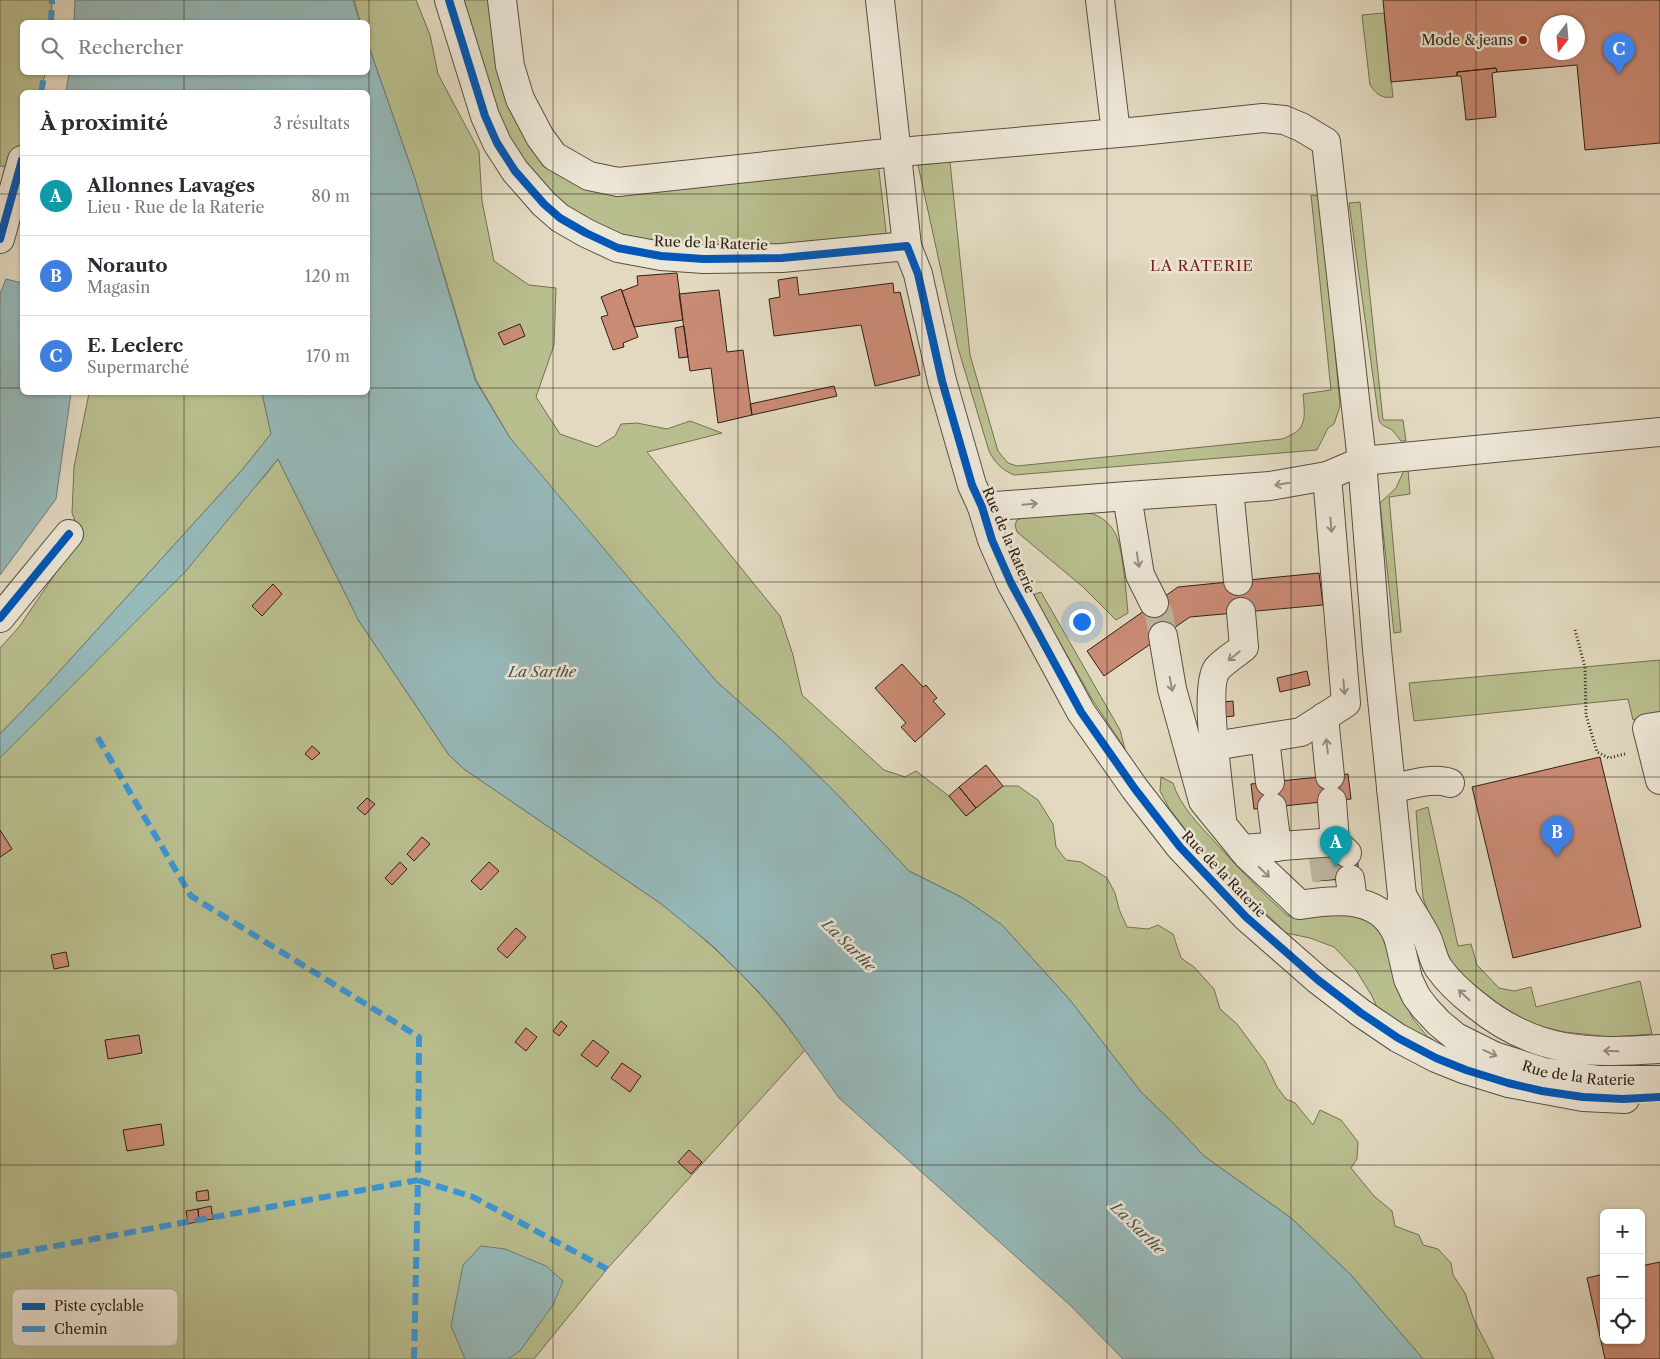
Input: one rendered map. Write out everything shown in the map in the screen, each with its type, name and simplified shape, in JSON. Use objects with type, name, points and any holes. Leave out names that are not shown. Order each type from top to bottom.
[{"type":"street","name":"Rue de la Raterie","points":[[449,0],[485,116],[497,143],[515,171],[544,204],[560,218],[586,233],[618,248],[661,256],[704,259],[782,258],[907,246],[918,274],[942,381],[972,485],[982,508],[992,540],[1011,582],[1081,712],[1135,789],[1180,847],[1246,917],[1326,986],[1361,1013],[1398,1038],[1436,1058],[1508,1083],[1583,1097],[1623,1099],[1655,1083]]},
{"type":"street","points":[[502,0],[510,66],[520,99],[540,137],[554,156],[589,176],[618,182],[896,152],[1264,118],[1284,120],[1301,127],[1326,142],[1362,461],[1377,650],[1402,895]]},
{"type":"street","points":[[880,0],[907,246]]},
{"type":"street","points":[[1100,0],[1116,133]]},
{"type":"street","points":[[0,239],[20,167]]},
{"type":"street","points":[[982,508],[1270,486],[1327,476],[1362,461],[1660,432]]},
{"type":"street","points":[[1214,746],[1301,732],[1346,703],[1327,476]]},
{"type":"street","points":[[1229,489],[1238,581]]},
{"type":"street","points":[[1127,496],[1140,575],[1154,603]]},
{"type":"street","points":[[0,618],[69,534]]},
{"type":"street","points":[[1223,825],[1214,746],[1212,680],[1217,669],[1244,647],[1241,612]]},
{"type":"street","points":[[1163,636],[1172,688],[1203,801],[1242,849],[1300,905],[1338,873]]},
{"type":"street","points":[[1324,717],[1338,873]]},
{"type":"street","points":[[1656,736],[1660,780]]},
{"type":"street","points":[[1265,738],[1276,847]]},
{"type":"street","points":[[1391,788],[1433,781],[1450,783]]},
{"type":"street","points":[[1242,849],[1276,847],[1338,873],[1360,902],[1372,907],[1396,929],[1399,940]]},
{"type":"street","name":"Rue de la Raterie","points":[[1402,895],[1399,940],[1408,979],[1416,996],[1425,1008],[1456,1037],[1494,1056],[1544,1072],[1599,1080],[1655,1083]]},
{"type":"street","name":"Rue de la Raterie","points":[[1402,895],[1428,939],[1438,967],[1464,996],[1492,1018],[1525,1036],[1549,1045],[1583,1051],[1621,1052],[1660,1049]]},
{"type":"path","points":[[1575,630],[1585,667],[1586,715],[1596,752],[1609,758],[1656,736]]},
{"type":"green space","points":[[0,0],[52,0],[51,20],[20,20],[20,75],[45,75],[41,90],[20,90],[20,169],[0,166]]},
{"type":"green space","points":[[354,0],[416,0],[430,35],[438,74],[479,151],[482,201],[494,261],[529,285],[556,288],[554,345],[536,397],[560,434],[597,447],[615,436],[621,424],[637,423],[667,429],[690,421],[722,433],[647,452],[780,616],[793,655],[802,695],[884,770],[905,777],[916,771],[949,796],[966,816],[1003,786],[1018,786],[1038,800],[1053,824],[1056,847],[1066,860],[1081,862],[1107,878],[1115,893],[1119,909],[1127,927],[1148,929],[1158,925],[1173,934],[1181,958],[1194,967],[1214,989],[1220,1009],[1237,1024],[1265,1062],[1277,1087],[1286,1099],[1295,1103],[1313,1125],[1320,1110],[1341,1120],[1358,1142],[1357,1159],[1351,1168],[1374,1196],[1392,1211],[1395,1226],[1419,1235],[1423,1245],[1438,1249],[1451,1263],[1453,1275],[1465,1293],[1474,1320],[1494,1359],[1423,1359],[1350,1274],[1291,1218],[1204,1156],[1141,1092],[1070,1000],[1002,925],[963,898],[909,871],[834,791],[782,740],[716,681],[537,473],[510,438],[476,380],[415,179],[370,50],[370,20],[359,20]]},
{"type":"green space","points":[[449,0],[496,0],[520,99],[589,176],[877,154],[888,248],[618,248],[515,171]]},
{"type":"green space","points":[[1384,13],[1393,97],[1380,95],[1370,85],[1362,15]]},
{"type":"green space","points":[[950,162],[970,355],[998,451],[1008,463],[1017,466],[1282,439],[1297,432],[1301,427],[1304,416],[1303,394],[1331,390],[1311,195],[1319,196],[1322,206],[1340,406],[1334,424],[1328,428],[1317,450],[1014,475],[1002,468],[996,463],[989,451],[958,348],[918,165]]},
{"type":"green space","points":[[1360,202],[1383,420],[1403,420],[1406,441],[1401,441],[1391,429],[1379,420],[1349,203]]},
{"type":"green space","points":[[89,395],[262,395],[271,434],[243,469],[47,685],[0,734],[0,648],[19,627],[81,536],[72,513],[74,467]]},
{"type":"green space","points":[[278,459],[359,621],[449,755],[464,769],[660,903],[681,920],[756,989],[805,1050],[607,1269],[534,1359],[0,1359],[0,758],[264,477]]},
{"type":"green space","points":[[1408,469],[1410,494],[1389,497],[1401,632],[1394,633],[1380,503],[1396,488],[1404,470]]},
{"type":"green space","points":[[1085,512],[1098,516],[1111,527],[1120,547],[1128,613],[1116,620],[1083,587],[1017,532],[1015,525],[1017,520],[1022,518]]},
{"type":"green space","points":[[1041,592],[1120,730],[1125,749],[1092,699],[1033,595]]},
{"type":"green space","points":[[1660,660],[1660,713],[1633,720],[1628,699],[1414,721],[1409,683]]},
{"type":"green space","points":[[1161,777],[1173,783],[1180,800],[1197,822],[1250,880],[1288,916],[1356,914],[1368,919],[1386,938],[1405,1003],[1413,1019],[1427,1036],[1461,1057],[1379,1012],[1372,996],[1356,970],[1334,947],[1310,938],[1286,933],[1204,854],[1169,808],[1160,791]]},
{"type":"green space","points":[[1428,807],[1458,946],[1471,944],[1477,965],[1499,988],[1514,991],[1531,987],[1536,1007],[1640,981],[1652,1034],[1612,1037],[1564,1032],[1528,1023],[1492,1002],[1454,970],[1441,945],[1423,898],[1416,811]]},
{"type":"water","points":[[75,0],[353,0],[359,20],[74,20]]},
{"type":"water","name":"La Sarthe","points":[[370,50],[415,179],[475,380],[510,438],[716,681],[782,740],[834,791],[909,871],[963,898],[1002,925],[1070,1000],[1141,1092],[1204,1156],[1291,1218],[1350,1274],[1423,1359],[1123,1359],[1070,1305],[839,1098],[783,1020],[758,991],[713,946],[660,903],[464,769],[449,755],[359,621],[278,459],[185,572],[0,758],[0,734],[47,685],[243,469],[271,434],[262,395],[370,395],[370,90],[66,90],[69,75],[370,75]]},
{"type":"water","points":[[6,279],[20,282],[20,395],[71,395],[56,499],[0,575],[0,294]]},
{"type":"water","points":[[481,1246],[505,1249],[546,1266],[563,1281],[553,1305],[520,1351],[508,1359],[465,1359],[451,1326],[463,1265]]},
{"type":"building","points":[[1383,0],[1660,0],[1660,143],[1585,150],[1577,65],[1497,72],[1496,68],[1457,72],[1457,76],[1391,82]]},
{"type":"building","points":[[1496,68],[1497,72],[1492,73],[1496,117],[1466,120],[1461,76],[1457,76],[1457,72]]},
{"type":"building","points":[[677,273],[683,320],[634,327],[622,291],[638,285],[637,276]]},
{"type":"building","points":[[797,277],[799,295],[893,283],[894,293],[900,292],[920,375],[875,386],[861,325],[774,336],[769,299],[780,297],[778,280]]},
{"type":"building","points":[[621,289],[638,337],[623,343],[624,347],[613,350],[601,317],[608,315],[601,297]]},
{"type":"building","points":[[719,290],[727,352],[743,350],[752,415],[718,423],[711,368],[690,371],[679,294]]},
{"type":"building","points":[[520,324],[525,336],[504,345],[498,333]]},
{"type":"building","points":[[684,326],[688,357],[679,358],[675,328]]},
{"type":"building","points":[[834,386],[837,396],[752,415],[750,404]]},
{"type":"building","points":[[1319,573],[1323,605],[1190,617],[1104,676],[1087,651],[1178,587]]},
{"type":"building","points":[[273,584],[282,594],[262,616],[252,606]]},
{"type":"building","points":[[902,664],[923,687],[926,685],[937,698],[933,701],[945,714],[915,742],[901,727],[906,723],[875,688]]},
{"type":"building","points":[[1307,671],[1310,685],[1280,692],[1277,678]]},
{"type":"building","points":[[1233,701],[1234,716],[1224,717],[1223,702]]},
{"type":"building","points":[[312,746],[320,753],[312,760],[305,754]]},
{"type":"building","points":[[1600,757],[1641,927],[1513,958],[1472,787]]},
{"type":"building","points":[[986,765],[1003,786],[976,808],[959,787]]},
{"type":"building","points":[[1348,774],[1351,799],[1254,809],[1251,784]]},
{"type":"building","points":[[959,787],[976,808],[966,816],[949,796]]},
{"type":"building","points":[[367,798],[375,804],[365,815],[357,808]]},
{"type":"building","points":[[0,830],[12,849],[0,857]]},
{"type":"building","points":[[422,837],[430,844],[414,861],[407,854]]},
{"type":"building","points":[[1357,852],[1359,878],[1315,881],[1313,857]]},
{"type":"building","points":[[400,862],[407,869],[392,885],[385,878]]},
{"type":"building","points":[[489,862],[499,871],[481,890],[471,881]]},
{"type":"building","points":[[516,928],[526,937],[507,958],[497,949]]},
{"type":"building","points":[[66,952],[69,966],[54,969],[51,955]]},
{"type":"building","points":[[561,1021],[567,1026],[559,1036],[553,1031]]},
{"type":"building","points":[[526,1028],[537,1037],[526,1051],[515,1042]]},
{"type":"building","points":[[139,1035],[142,1053],[108,1059],[105,1040]]},
{"type":"building","points":[[593,1040],[609,1052],[597,1067],[581,1055]]},
{"type":"building","points":[[622,1063],[641,1076],[630,1092],[611,1078]]},
{"type":"building","points":[[161,1124],[164,1145],[127,1151],[123,1130]]},
{"type":"building","points":[[689,1150],[702,1162],[691,1174],[678,1162]]},
{"type":"building","points":[[208,1190],[209,1200],[197,1201],[196,1192]]},
{"type":"building","points":[[211,1206],[213,1219],[199,1221],[198,1209]]},
{"type":"building","points":[[198,1209],[199,1221],[188,1224],[186,1211]]},
{"type":"building","points":[[1660,1262],[1660,1359],[1605,1359],[1602,1344],[1645,1344],[1645,1265]]},
{"type":"building","points":[[1600,1275],[1600,1336],[1587,1278]]},
{"type":"tunnel","points":[[1154,603],[1159,614],[1163,636]]},
{"type":"tunnel","points":[[1323,856],[1326,880]]},
{"type":"marked path","points":[[51,20],[52,0]]},
{"type":"marked path","points":[[41,90],[44,75]]},
{"type":"marked path","points":[[0,1256],[418,1180],[419,1037],[191,896],[95,733]]},
{"type":"marked path","points":[[414,1359],[418,1180],[473,1197],[607,1269]]},
{"type":"cycle path","points":[[449,0],[485,116],[497,143],[515,171],[544,204],[560,218],[586,233],[618,248],[661,256],[704,259],[782,258],[907,246],[918,274],[942,381],[972,485],[982,507],[992,540],[1011,583],[1081,712],[1135,789],[1180,847],[1246,917],[1318,980],[1361,1013],[1398,1038],[1436,1058],[1466,1070],[1542,1091],[1583,1097],[1623,1099],[1660,1097]]},
{"type":"cycle path","points":[[0,239],[20,167]]},
{"type":"cycle path","points":[[0,618],[69,534]]},
{"type":"place","name":"Mode & jeans","points":[[1523,40]]},
{"type":"place","name":"E. Leclerc","points":[[1619,74]]},
{"type":"place","name":"Norauto","points":[[1557,857]]},
{"type":"place","name":"Allonnes Lavages","points":[[1336,867]]},
{"type":"district","name":"LA RATERIE","points":[[1202,265]]}]
